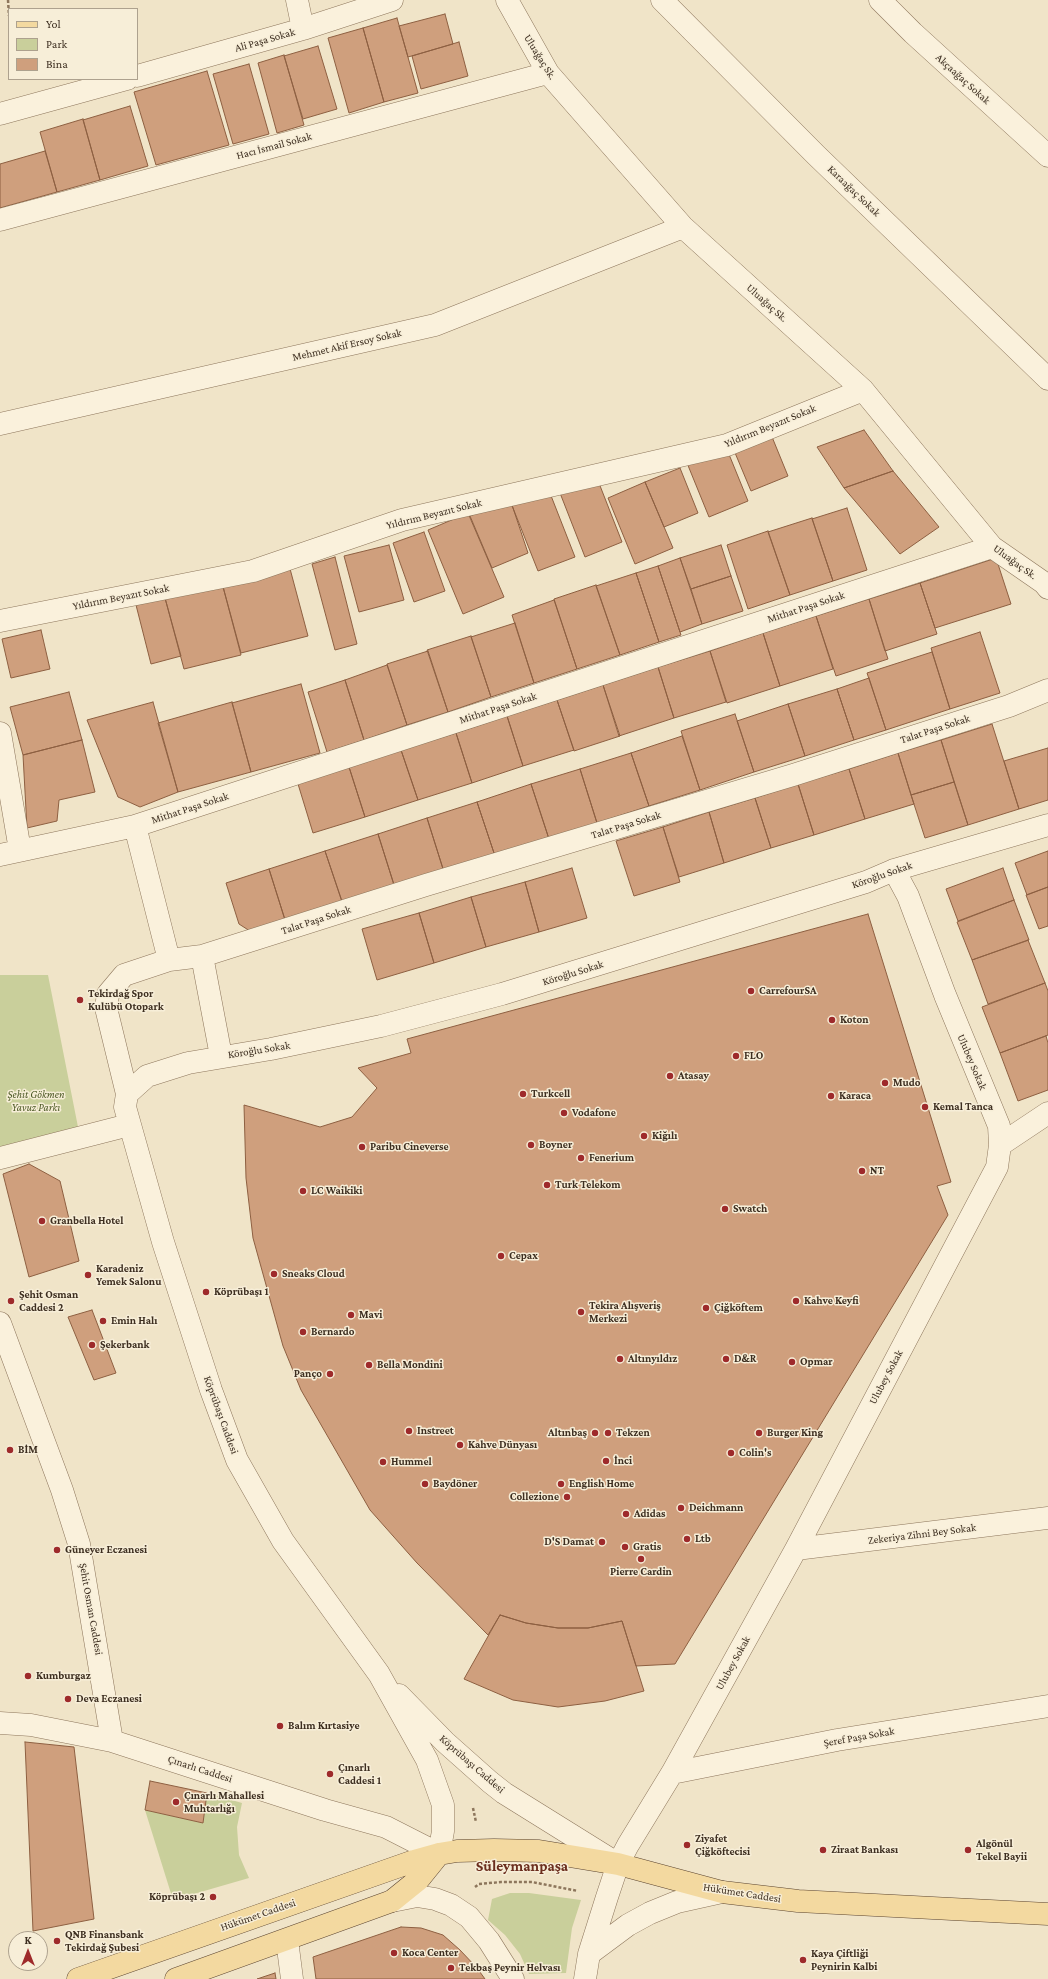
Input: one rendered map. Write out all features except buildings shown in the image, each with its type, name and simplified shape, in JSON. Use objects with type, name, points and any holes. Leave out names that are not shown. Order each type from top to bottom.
[{"type":"main road","name":"Hükümet Caddesi","points":[[78,1979],[399,1866],[439,1854],[494,1850],[539,1851],[618,1864],[722,1892],[798,1901],[1048,1914]]},
{"type":"main road","points":[[176,1979],[392,1901],[418,1880],[439,1854]]},
{"type":"street","points":[[297,0],[303,29]]},
{"type":"street","name":"Ali Paşa Sokak","points":[[138,76],[303,29],[392,0]]},
{"type":"street","name":"Uluağaç Sk.","points":[[507,0],[548,73],[683,227],[863,390],[992,546],[1047,584]]},
{"type":"street","name":"Karaağaç Sokak","points":[[662,0],[822,160],[1048,379]]},
{"type":"street","name":"Akçaağaç Sokak","points":[[880,0],[913,33],[1048,156]]},
{"type":"street","name":"Hacı İsmail Sokak","points":[[0,220],[548,73]]},
{"type":"street","points":[[0,114],[123,80]]},
{"type":"street","name":"Mehmet Akif Ersoy Sokak","points":[[0,424],[435,325],[683,227]]},
{"type":"street","name":"Yıldırım Beyazıt Sokak","points":[[0,621],[253,571],[402,520],[727,445],[786,419],[863,390]]},
{"type":"street","name":"Mithat Paşa Sokak","points":[[10,853],[135,826],[992,546]]},
{"type":"street","name":"Talat Paşa Sokak","points":[[127,1094],[106,1008],[108,994],[124,975],[169,960],[202,956],[426,885],[793,775],[1008,706],[1048,690]]},
{"type":"street","points":[[0,733],[10,853]]},
{"type":"street","name":"Köroğlu Sokak","points":[[127,1094],[147,1076],[188,1063],[332,1037],[502,994],[859,884],[894,870],[1048,825]]},
{"type":"street","points":[[135,826],[169,960]]},
{"type":"street","name":"Ulubey Sokak","points":[[585,1979],[589,1954],[618,1864],[645,1815],[672,1773],[796,1549],[997,1167],[1000,1145],[999,1126],[945,995],[908,896],[894,870]]},
{"type":"street","points":[[202,956],[221,1056]]},
{"type":"street","points":[[0,1158],[129,1125],[125,1107],[127,1094]]},
{"type":"street","points":[[1000,1145],[1048,1113]]},
{"type":"street","name":"Köprübaşı Caddesi","points":[[129,1125],[190,1330],[237,1460],[283,1541],[379,1674],[427,1760],[443,1805],[444,1831],[439,1854]]},
{"type":"street","name":"Şehit Osman Caddesi","points":[[0,1323],[62,1490],[79,1544],[112,1741]]},
{"type":"street","name":"Zekeriya Zihni Bey Sokak","points":[[796,1549],[1048,1518]]},
{"type":"street","name":"Köprübaşı Caddesi","points":[[379,1674],[445,1742],[490,1782],[504,1793],[618,1864]]},
{"type":"street","name":"Şeref Paşa Sokak","points":[[672,1773],[836,1740],[1048,1706]]},
{"type":"street","name":"Çınarlı Caddesi","points":[[0,1722],[31,1725],[112,1741],[325,1810],[386,1827],[439,1854]]},
{"type":"street","points":[[589,1954],[628,1925],[650,1913],[677,1902],[722,1892]]},
{"type":"street","points":[[392,1901],[417,1896],[435,1898],[469,1917],[489,1941],[513,1979]]},
{"type":"street","points":[[287,1940],[292,1979]]},
{"type":"path","points":[[472,1803],[476,1829]]},
{"type":"path","points":[[473,1888],[479,1884],[532,1882],[582,1892]]},
{"type":"green space","name":"Şehit Gökmen Yavuz Parkı","points":[[0,975],[48,975],[78,1127],[0,1148]]},
{"type":"green space","points":[[207,1793],[242,1803],[237,1827],[239,1855],[249,1878],[173,1900],[145,1810],[203,1823]]},
{"type":"green space","points":[[510,1893],[529,1893],[581,1900],[572,1928],[566,1973],[529,1974],[520,1954],[505,1935],[488,1920],[492,1899]]},
{"type":"place","name":"CarrefourSA","points":[[751,991]]},
{"type":"place","name":"Tekirdağ Spor Kulübü Otopark","points":[[80,1000]]},
{"type":"place","name":"Koton","points":[[832,1020]]},
{"type":"place","name":"FLO","points":[[736,1056]]},
{"type":"place","name":"Atasay","points":[[670,1076]]},
{"type":"place","name":"Mudo","points":[[885,1083]]},
{"type":"place","name":"Turkcell","points":[[523,1094]]},
{"type":"place","name":"Karaca","points":[[831,1096]]},
{"type":"place","name":"Kemal Tanca","points":[[925,1107]]},
{"type":"place","name":"Vodafone","points":[[564,1113]]},
{"type":"place","name":"Kiğılı","points":[[644,1136]]},
{"type":"place","name":"Boyner","points":[[531,1145]]},
{"type":"place","name":"Paribu Cineverse","points":[[362,1147]]},
{"type":"place","name":"Fenerium","points":[[581,1158]]},
{"type":"place","name":"NT","points":[[862,1171]]},
{"type":"place","name":"Turk Telekom","points":[[547,1185]]},
{"type":"place","name":"LC Waikiki","points":[[303,1191]]},
{"type":"place","name":"Swatch","points":[[725,1209]]},
{"type":"place","name":"Granbella Hotel","points":[[42,1221]]},
{"type":"place","name":"Cepax","points":[[501,1256]]},
{"type":"place","name":"Sneaks Cloud","points":[[274,1274]]},
{"type":"place","name":"Karadeniz Yemek Salonu","points":[[88,1275]]},
{"type":"place","name":"Köprübaşı 1","points":[[206,1292]]},
{"type":"place","name":"Şehit Osman Caddesi 2","points":[[11,1301]]},
{"type":"place","name":"Kahve Keyfi","points":[[796,1301]]},
{"type":"place","name":"Çiğköftem","points":[[706,1308]]},
{"type":"place","name":"Tekira Alışveriş Merkezi","points":[[581,1312]]},
{"type":"place","name":"Mavi","points":[[351,1315]]},
{"type":"place","name":"Emin Halı","points":[[103,1321]]},
{"type":"place","name":"Bernardo","points":[[303,1332]]},
{"type":"place","name":"Şekerbank","points":[[92,1345]]},
{"type":"place","name":"Altınyıldız","points":[[620,1359]]},
{"type":"place","name":"D&R","points":[[726,1359]]},
{"type":"place","name":"Opmar","points":[[792,1362]]},
{"type":"place","name":"Bella Mondini","points":[[369,1365]]},
{"type":"place","name":"Panço","points":[[330,1374]]},
{"type":"place","name":"Instreet","points":[[409,1431]]},
{"type":"place","name":"Altınbaş","points":[[595,1433]]},
{"type":"place","name":"Tekzen","points":[[608,1433]]},
{"type":"place","name":"Burger King","points":[[759,1433]]},
{"type":"place","name":"Kahve Dünyası","points":[[460,1445]]},
{"type":"place","name":"BİM","points":[[10,1450]]},
{"type":"place","name":"Colin's","points":[[731,1453]]},
{"type":"place","name":"İnci","points":[[606,1461]]},
{"type":"place","name":"Hummel","points":[[383,1462]]},
{"type":"place","name":"Baydöner","points":[[425,1484]]},
{"type":"place","name":"English Home","points":[[561,1484]]},
{"type":"place","name":"Collezione","points":[[567,1497]]},
{"type":"place","name":"Deichmann","points":[[681,1508]]},
{"type":"place","name":"Adidas","points":[[626,1514]]},
{"type":"place","name":"Ltb","points":[[687,1539]]},
{"type":"place","name":"D'S Damat","points":[[602,1542]]},
{"type":"place","name":"Gratis","points":[[625,1547]]},
{"type":"place","name":"Güneyer Eczanesi","points":[[57,1550]]},
{"type":"place","name":"Pierre Cardin","points":[[641,1559]]},
{"type":"place","name":"Kumburgaz","points":[[28,1676]]},
{"type":"place","name":"Deva Eczanesi","points":[[68,1699]]},
{"type":"place","name":"Balım Kırtasiye","points":[[280,1726]]},
{"type":"place","name":"Çınarlı Caddesi 1","points":[[330,1774]]},
{"type":"place","name":"Çınarlı Mahallesi Muhtarlığı","points":[[176,1802]]},
{"type":"place","name":"Ziyafet Çiğköftecisi","points":[[687,1845]]},
{"type":"place","name":"Ziraat Bankası","points":[[823,1850]]},
{"type":"place","name":"Algönül Tekel Bayii","points":[[968,1850]]},
{"type":"place","name":"Köprübaşı 2","points":[[213,1897]]},
{"type":"place","name":"QNB Finansbank Tekirdağ Şubesi","points":[[57,1941]]},
{"type":"place","name":"Koca Center","points":[[394,1953]]},
{"type":"place","name":"Kaya Çiftliği Peynirin Kalbi","points":[[803,1960]]},
{"type":"place","name":"Tekbaş Peynir Helvası","points":[[451,1968]]},
{"type":"district","name":"Süleymanpaşa","points":[[522,1866]]}]
